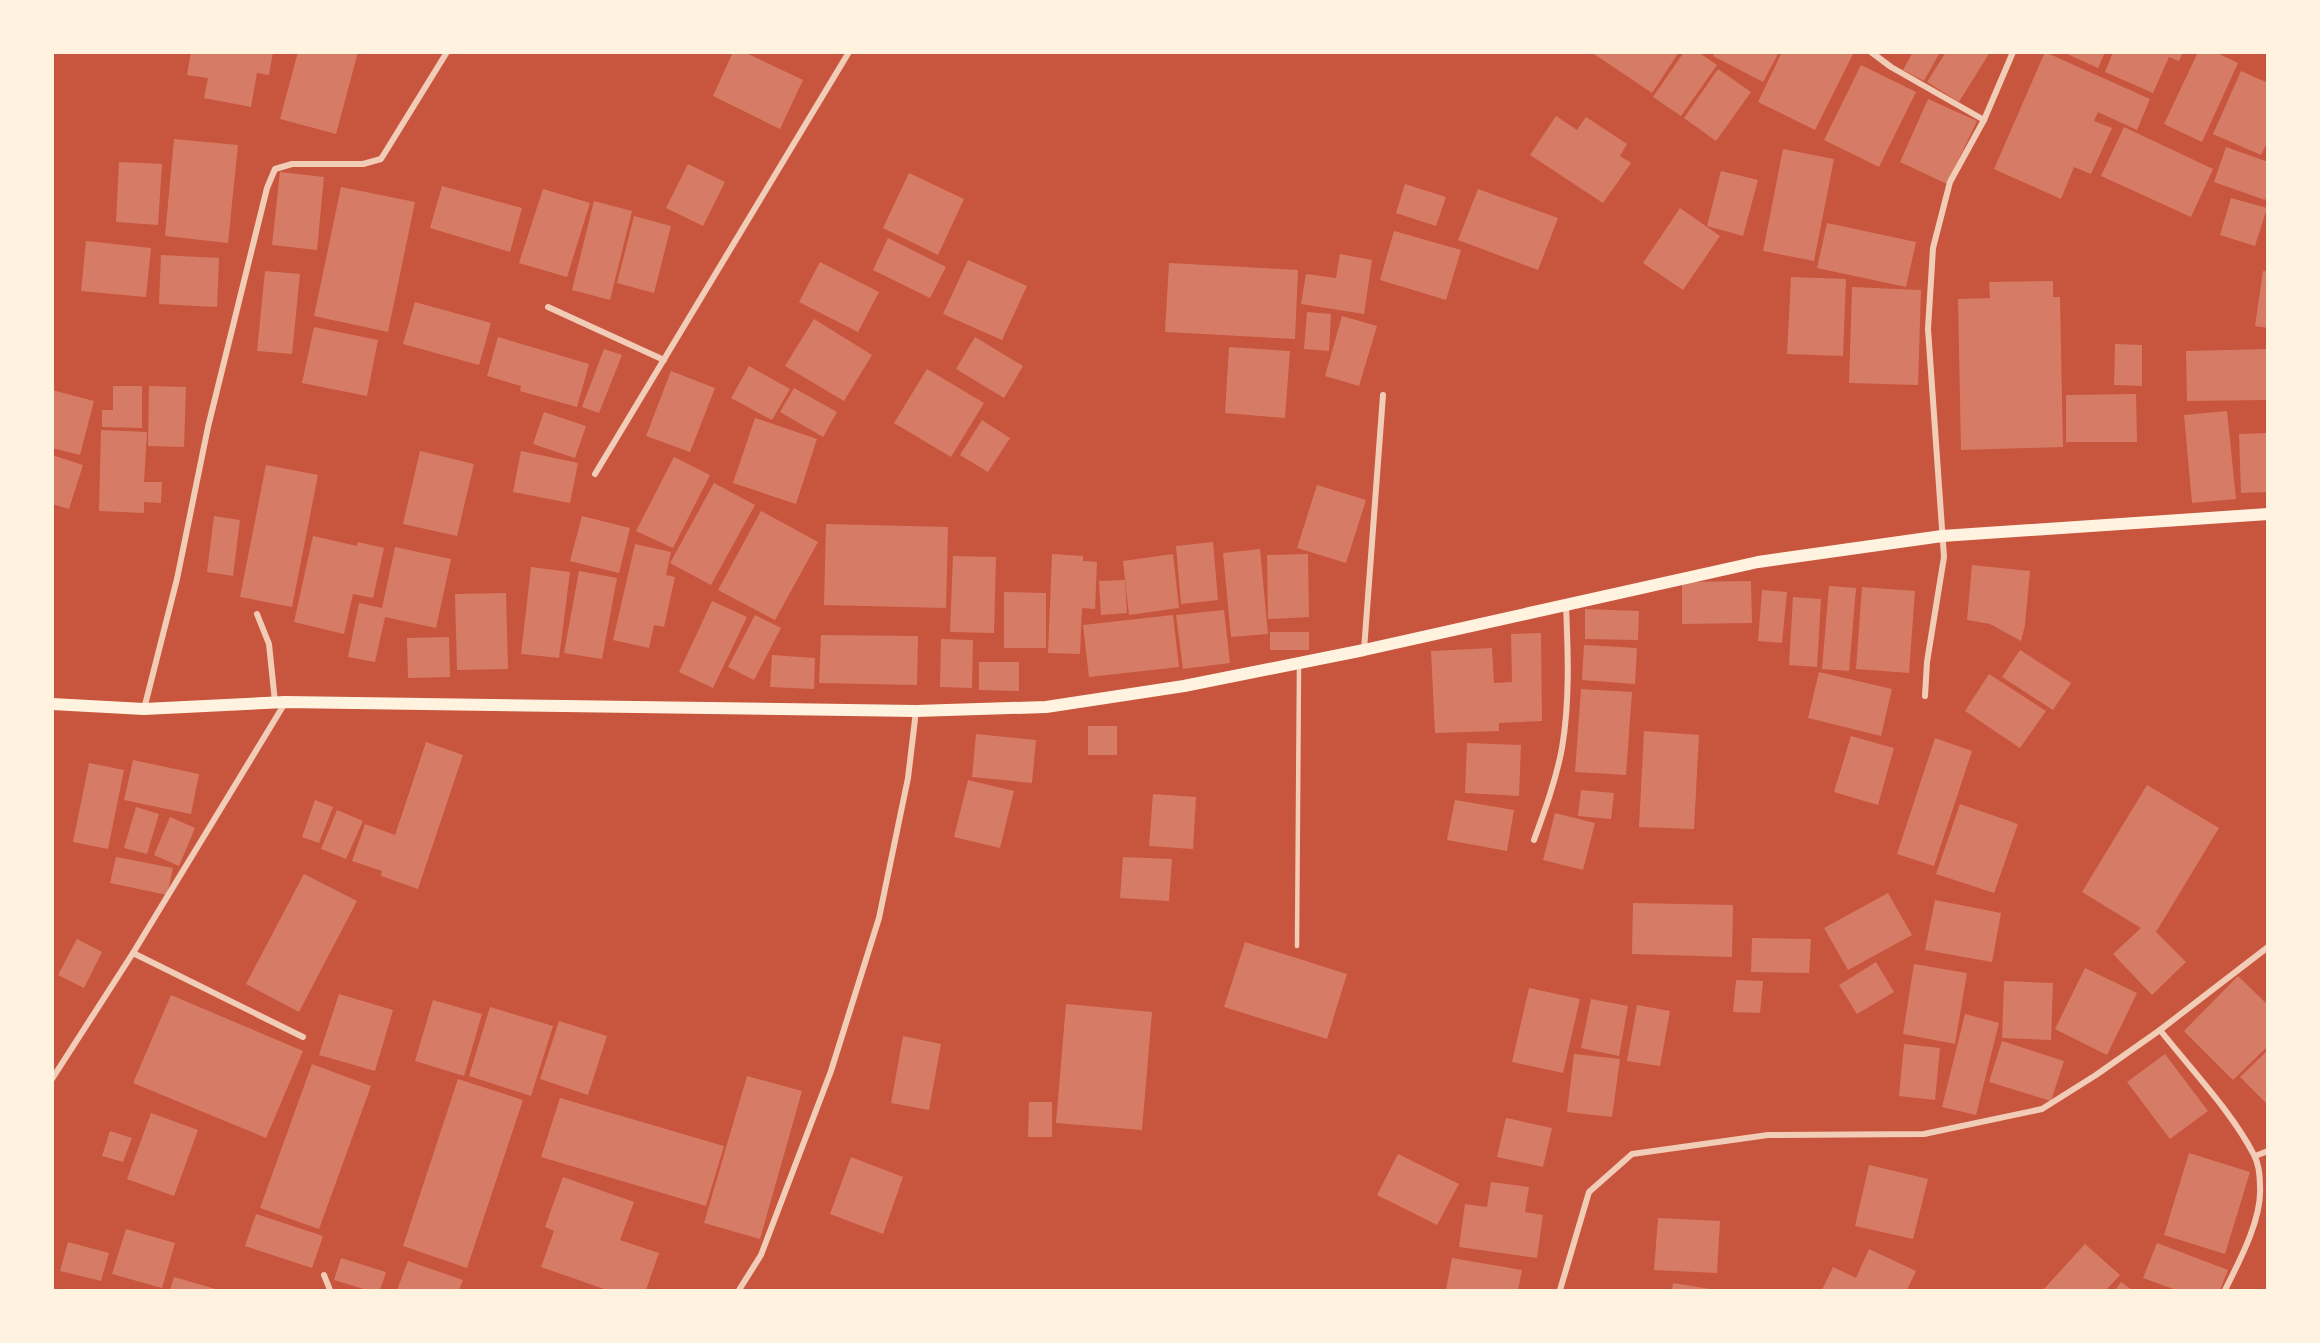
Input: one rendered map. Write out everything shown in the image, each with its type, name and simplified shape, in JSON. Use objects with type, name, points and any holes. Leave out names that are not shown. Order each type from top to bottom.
[{"type":"main road","points":[[52,704],[144,709],[280,702],[916,711],[1046,707],[1184,686],[1364,650],[1758,562],[1942,536],[2268,514]]},
{"type":"street","points":[[144,709],[177,579],[208,427],[267,188],[275,169],[292,164],[363,164],[381,159],[447,52]]},
{"type":"street","points":[[595,474],[849,52]]},
{"type":"street","points":[[1870,52],[1891,67],[1984,120]]},
{"type":"street","points":[[1925,696],[1927,662],[1944,557],[1928,329],[1933,248],[1950,182],[1984,120],[2013,52]]},
{"type":"street","points":[[548,307],[664,360]]},
{"type":"street","points":[[1364,650],[1383,395]]},
{"type":"street","points":[[1533,840],[1551,793],[1562,748],[1568,662],[1566,605]]},
{"type":"street","points":[[52,1079],[133,952],[280,702],[270,651],[258,614]]},
{"type":"street","points":[[739,1290],[761,1255],[831,1071],[879,918],[908,778],[916,711]]},
{"type":"street","points":[[1560,1290],[1589,1192],[1632,1154],[1768,1135],[1924,1134],[2042,1109],[2160,1030],[2268,946]]},
{"type":"street","points":[[133,952],[303,1037]]},
{"type":"street","points":[[2160,1030],[2230,1118],[2255,1156],[2260,1189],[2256,1213],[2242,1256],[2225,1290]]},
{"type":"street","points":[[2255,1156],[2268,1152]]},
{"type":"street","points":[[324,1275],[330,1290]]},
{"type":"lane","points":[[1297,946],[1299,663]]},
{"type":"building","points":[[191,52],[273,52],[269,75],[257,73],[251,107],[204,98],[208,78],[187,75]]},
{"type":"building","points":[[298,52],[358,52],[336,134],[280,119]]},
{"type":"building","points":[[733,52],[744,52],[803,80],[780,129],[713,96]]},
{"type":"building","points":[[1591,52],[1679,52],[1652,93]]},
{"type":"building","points":[[1684,52],[1698,52],[1717,65],[1681,116],[1653,97]]},
{"type":"building","points":[[1715,52],[1779,52],[1763,82],[1713,56]]},
{"type":"building","points":[[1782,52],[1854,52],[1815,130],[1758,102]]},
{"type":"building","points":[[1913,52],[1940,52],[1924,81],[1903,70]]},
{"type":"building","points":[[1946,52],[1990,52],[1959,102],[1927,82]]},
{"type":"building","points":[[2045,52],[2150,99],[2137,130],[2098,112],[2094,121],[2112,128],[2091,174],[2074,167],[2061,199],[1994,169]]},
{"type":"building","points":[[2063,52],[2105,52],[2098,68]]},
{"type":"building","points":[[2113,52],[2183,52],[2179,61],[2169,57],[2153,93],[2105,72]]},
{"type":"building","points":[[2198,52],[2215,52],[2238,63],[2202,142],[2164,124]]},
{"type":"building","points":[[1861,65],[1916,92],[1879,167],[1824,140]]},
{"type":"building","points":[[1718,69],[1751,92],[1716,141],[1684,118]]},
{"type":"building","points":[[2241,71],[2268,83],[2268,141],[2261,155],[2213,134]]},
{"type":"building","points":[[1928,99],[1977,121],[1947,184],[1900,162]]},
{"type":"building","points":[[1556,116],[1577,130],[1586,117],[1627,144],[1620,156],[1631,163],[1603,203],[1530,155]]},
{"type":"building","points":[[2124,127],[2213,169],[2191,217],[2101,176]]},
{"type":"building","points":[[174,139],[238,145],[228,243],[165,236]]},
{"type":"building","points":[[2226,147],[2268,162],[2268,192],[2265,200],[2214,182]]},
{"type":"building","points":[[1783,149],[1834,159],[1814,261],[1763,251]]},
{"type":"building","points":[[119,162],[162,164],[158,225],[116,222]]},
{"type":"building","points":[[688,164],[725,182],[703,226],[666,208]]},
{"type":"building","points":[[1721,171],[1758,180],[1743,236],[1707,226]]},
{"type":"building","points":[[280,172],[324,177],[317,250],[272,245]]},
{"type":"building","points":[[909,173],[964,199],[938,255],[883,228]]},
{"type":"building","points":[[1405,184],[1446,197],[1436,226],[1396,213]]},
{"type":"building","points":[[442,186],[522,208],[510,252],[430,228]]},
{"type":"building","points":[[341,187],[415,202],[388,332],[314,316]]},
{"type":"building","points":[[543,189],[590,203],[567,277],[519,263]]},
{"type":"building","points":[[1478,189],[1558,218],[1538,270],[1458,240]]},
{"type":"building","points":[[2231,198],[2267,208],[2255,246],[2220,235]]},
{"type":"building","points":[[594,201],[632,211],[610,300],[572,290]]},
{"type":"building","points":[[1680,208],[1720,236],[1683,290],[1643,263]]},
{"type":"building","points":[[634,216],[671,226],[654,293],[617,283]]},
{"type":"building","points":[[1827,223],[1916,242],[1906,287],[1817,268]]},
{"type":"building","points":[[1394,231],[1461,250],[1446,300],[1380,280]]},
{"type":"building","points":[[888,238],[946,267],[930,298],[873,270]]},
{"type":"building","points":[[86,241],[151,248],[146,297],[81,291]]},
{"type":"building","points":[[1340,254],[1372,260],[1364,314],[1301,304],[1306,274],[1336,278]]},
{"type":"building","points":[[161,255],[219,258],[217,307],[159,304]]},
{"type":"building","points":[[968,260],[1027,286],[1002,340],[943,314]]},
{"type":"building","points":[[820,262],[879,292],[858,332],[799,302]]},
{"type":"building","points":[[1169,263],[1298,270],[1295,339],[1165,332]]},
{"type":"building","points":[[265,271],[300,274],[292,354],[257,351]]},
{"type":"building","points":[[2263,271],[2268,272],[2268,328],[2255,326]]},
{"type":"building","points":[[1791,277],[1846,279],[1843,356],[1787,354]]},
{"type":"building","points":[[2053,281],[2053,297],[2060,297],[2063,447],[1961,450],[1958,299],[1990,298],[1989,282]]},
{"type":"building","points":[[1852,287],[1921,290],[1918,385],[1849,383]]},
{"type":"building","points":[[415,302],[491,323],[479,365],[403,344]]},
{"type":"building","points":[[1307,312],[1331,314],[1329,351],[1304,349]]},
{"type":"building","points":[[1342,316],[1377,326],[1359,386],[1325,376]]},
{"type":"building","points":[[814,319],[872,355],[844,401],[785,366]]},
{"type":"building","points":[[314,327],[378,340],[367,396],[302,383]]},
{"type":"building","points":[[498,337],[589,364],[577,407],[520,391],[521,386],[487,376]]},
{"type":"building","points":[[975,337],[1023,366],[1004,398],[956,369]]},
{"type":"building","points":[[2115,344],[2142,345],[2142,386],[2114,385]]},
{"type":"building","points":[[1229,347],[1290,351],[1285,418],[1225,413]]},
{"type":"building","points":[[604,349],[622,355],[599,413],[582,407]]},
{"type":"building","points":[[2268,349],[2268,400],[2187,401],[2186,351]]},
{"type":"building","points":[[749,366],[790,389],[772,420],[731,398]]},
{"type":"building","points":[[927,369],[984,403],[951,457],[894,423]]},
{"type":"building","points":[[671,371],[715,388],[690,452],[646,436]]},
{"type":"building","points":[[113,386],[142,386],[142,428],[102,427],[102,410],[113,410]]},
{"type":"building","points":[[149,386],[186,387],[184,447],[148,446]]},
{"type":"building","points":[[794,388],[837,412],[823,437],[780,412]]},
{"type":"building","points":[[52,390],[94,401],[80,455],[52,448]]},
{"type":"building","points":[[2136,394],[2137,442],[2066,442],[2066,395]]},
{"type":"building","points":[[2227,411],[2236,499],[2192,503],[2184,415]]},
{"type":"building","points":[[544,412],[586,426],[575,458],[533,444]]},
{"type":"building","points":[[755,418],[817,439],[796,504],[733,483]]},
{"type":"building","points":[[982,420],[1010,438],[988,472],[960,455]]},
{"type":"building","points":[[101,430],[147,432],[144,482],[162,482],[161,503],[144,502],[144,513],[99,511]]},
{"type":"building","points":[[2268,433],[2268,492],[2241,493],[2239,434]]},
{"type":"building","points":[[420,451],[474,464],[457,536],[403,524]]},
{"type":"building","points":[[521,451],[578,463],[570,503],[513,492]]},
{"type":"building","points":[[52,455],[83,465],[69,509],[52,504]]},
{"type":"building","points":[[674,457],[710,475],[673,548],[636,531]]},
{"type":"building","points":[[266,465],[318,475],[292,607],[240,597]]},
{"type":"building","points":[[714,483],[755,505],[711,585],[670,563]]},
{"type":"building","points":[[1317,485],[1366,500],[1346,563],[1297,548]]},
{"type":"building","points":[[761,511],[818,542],[775,620],[718,590]]},
{"type":"building","points":[[214,516],[240,520],[233,576],[207,572]]},
{"type":"building","points":[[582,516],[630,528],[619,573],[570,561]]},
{"type":"building","points":[[826,524],[948,527],[946,608],[824,605]]},
{"type":"building","points":[[313,536],[357,546],[358,542],[384,548],[373,598],[353,594],[344,634],[294,622]]},
{"type":"building","points":[[1213,542],[1218,600],[1181,604],[1176,546]]},
{"type":"building","points":[[635,544],[671,552],[666,575],[675,577],[664,627],[654,625],[649,648],[613,640]]},
{"type":"building","points":[[395,547],[451,559],[436,628],[385,617],[375,662],[348,657],[359,603],[382,608]]},
{"type":"building","points":[[1260,549],[1268,634],[1231,637],[1223,553]]},
{"type":"building","points":[[1052,554],[1083,556],[1083,561],[1097,562],[1095,609],[1082,608],[1080,654],[1048,653]]},
{"type":"building","points":[[1173,554],[1179,608],[1129,615],[1123,561]]},
{"type":"building","points":[[1308,554],[1309,617],[1268,619],[1267,555]]},
{"type":"building","points":[[953,556],[996,557],[994,633],[950,632]]},
{"type":"building","points":[[1972,565],[2030,571],[2025,625],[2021,641],[1990,624],[1967,620]]},
{"type":"building","points":[[531,567],[570,572],[559,658],[521,654]]},
{"type":"building","points":[[579,571],[617,578],[602,659],[564,653]]},
{"type":"building","points":[[1125,580],[1127,613],[1101,615],[1099,581]]},
{"type":"building","points":[[1751,581],[1752,623],[1682,624],[1682,582]]},
{"type":"building","points":[[1829,586],[1856,588],[1849,671],[1822,669]]},
{"type":"building","points":[[1862,587],[1915,591],[1909,673],[1856,669]]},
{"type":"building","points":[[1762,590],[1787,592],[1782,643],[1758,641]]},
{"type":"building","points":[[1004,592],[1046,593],[1046,648],[1004,648]]},
{"type":"building","points":[[506,593],[508,669],[457,670],[455,594]]},
{"type":"building","points":[[1793,597],[1821,599],[1817,667],[1789,665]]},
{"type":"building","points":[[712,601],[747,617],[713,688],[679,672]]},
{"type":"building","points":[[1585,609],[1639,611],[1638,640],[1585,639]]},
{"type":"building","points":[[1224,610],[1230,663],[1183,669],[1176,615]]},
{"type":"building","points":[[755,615],[781,628],[754,680],[728,667]]},
{"type":"building","points":[[1173,615],[1179,667],[1089,677],[1083,625]]},
{"type":"building","points":[[1270,632],[1309,632],[1309,650],[1270,650]]},
{"type":"building","points":[[1541,633],[1542,721],[1499,723],[1499,731],[1435,733],[1431,651],[1492,648],[1494,683],[1512,682],[1511,634]]},
{"type":"building","points":[[821,635],[918,636],[917,685],[819,683]]},
{"type":"building","points":[[449,637],[450,677],[408,678],[407,638]]},
{"type":"building","points":[[941,639],[973,640],[972,688],[940,687]]},
{"type":"building","points":[[1584,645],[1637,648],[1635,684],[1582,680]]},
{"type":"building","points":[[2020,650],[2071,683],[2053,710],[2002,677]]},
{"type":"building","points":[[772,655],[815,658],[814,689],[770,687]]},
{"type":"building","points":[[979,662],[1019,662],[1019,691],[979,690]]},
{"type":"building","points":[[1819,672],[1892,689],[1881,736],[1808,718]]},
{"type":"building","points":[[1989,674],[2046,711],[2020,748],[1965,711]]},
{"type":"building","points":[[1581,689],[1632,692],[1626,775],[1575,772]]},
{"type":"building","points":[[1088,726],[1117,726],[1117,755],[1088,755]]},
{"type":"building","points":[[1644,731],[1699,735],[1694,829],[1639,827]]},
{"type":"building","points":[[976,734],[1036,740],[1032,783],[972,777]]},
{"type":"building","points":[[1851,736],[1894,748],[1878,805],[1834,792]]},
{"type":"building","points":[[1935,738],[1972,751],[1934,866],[1897,854]]},
{"type":"building","points":[[426,742],[463,755],[418,889],[381,876],[382,871],[352,861],[365,824],[395,835]]},
{"type":"building","points":[[1467,743],[1521,745],[1519,796],[1465,793]]},
{"type":"building","points":[[133,760],[199,774],[191,814],[124,800]]},
{"type":"building","points":[[89,763],[124,770],[108,849],[73,842]]},
{"type":"building","points":[[968,780],[1014,791],[1000,848],[954,837]]},
{"type":"building","points":[[2147,785],[2219,828],[2156,932],[2186,962],[2152,995],[2113,954],[2141,928],[2082,892]]},
{"type":"building","points":[[1581,790],[1614,793],[1611,819],[1578,816]]},
{"type":"building","points":[[1153,794],[1196,797],[1193,849],[1149,846]]},
{"type":"building","points":[[315,800],[333,807],[319,843],[302,837]]},
{"type":"building","points":[[1455,800],[1514,810],[1507,851],[1447,840]]},
{"type":"building","points":[[1960,804],[2018,824],[1994,893],[1936,874]]},
{"type":"building","points":[[136,807],[159,814],[147,854],[124,848]]},
{"type":"building","points":[[337,810],[363,821],[346,859],[321,849]]},
{"type":"building","points":[[1555,813],[1595,823],[1583,870],[1543,860]]},
{"type":"building","points":[[170,817],[195,828],[179,866],[154,855]]},
{"type":"building","points":[[116,857],[173,868],[167,895],[110,883]]},
{"type":"building","points":[[1123,857],[1172,859],[1169,901],[1120,898]]},
{"type":"building","points":[[304,874],[357,901],[299,1012],[246,984]]},
{"type":"building","points":[[1888,893],[1912,935],[1848,970],[1824,928]]},
{"type":"building","points":[[1935,900],[2001,913],[1992,962],[1925,950]]},
{"type":"building","points":[[1633,903],[1733,905],[1732,957],[1632,954]]},
{"type":"building","points":[[1752,938],[1811,939],[1809,973],[1751,972]]},
{"type":"building","points":[[77,939],[102,952],[84,988],[58,975]]},
{"type":"building","points":[[1245,942],[1347,974],[1327,1039],[1224,1007]]},
{"type":"building","points":[[1876,962],[1894,992],[1857,1014],[1839,985]]},
{"type":"building","points":[[1914,964],[1967,973],[1955,1044],[1903,1034]]},
{"type":"building","points":[[2085,968],[2137,993],[2107,1055],[2055,1029]]},
{"type":"building","points":[[2238,976],[2268,1005],[2268,1046],[2233,1080],[2184,1031]]},
{"type":"building","points":[[1736,980],[1763,981],[1760,1013],[1733,1012]]},
{"type":"building","points":[[2004,981],[2053,983],[2051,1040],[2002,1038]]},
{"type":"building","points":[[1529,988],[1580,999],[1563,1073],[1512,1062]]},
{"type":"building","points":[[339,994],[393,1010],[375,1071],[319,1055]]},
{"type":"building","points":[[171,995],[303,1051],[266,1138],[133,1083]]},
{"type":"building","points":[[1591,999],[1628,1006],[1619,1056],[1581,1048]]},
{"type":"building","points":[[433,1000],[482,1014],[464,1076],[415,1061]]},
{"type":"building","points":[[1066,1004],[1152,1012],[1142,1130],[1056,1123]]},
{"type":"building","points":[[1637,1005],[1670,1011],[1660,1066],[1627,1061]]},
{"type":"building","points":[[490,1007],[553,1026],[531,1096],[469,1076]]},
{"type":"building","points":[[1965,1014],[1999,1023],[1976,1115],[1942,1107]]},
{"type":"building","points":[[559,1021],[607,1036],[588,1095],[540,1079]]},
{"type":"building","points":[[903,1036],[941,1044],[929,1110],[891,1103]]},
{"type":"building","points":[[2002,1041],[2064,1061],[2051,1101],[1989,1082]]},
{"type":"building","points":[[1904,1044],[1940,1048],[1935,1100],[1899,1096]]},
{"type":"building","points":[[2268,1050],[2268,1105],[2240,1077]]},
{"type":"building","points":[[1574,1054],[1620,1059],[1612,1117],[1567,1112]]},
{"type":"building","points":[[2165,1054],[2208,1111],[2170,1139],[2127,1082]]},
{"type":"building","points":[[312,1064],[371,1086],[319,1229],[260,1208]]},
{"type":"building","points":[[747,1076],[802,1091],[760,1239],[704,1223]]},
{"type":"building","points":[[458,1079],[523,1100],[467,1268],[403,1246]]},
{"type":"building","points":[[560,1098],[724,1146],[706,1206],[541,1157]]},
{"type":"building","points":[[1029,1102],[1052,1102],[1052,1137],[1028,1137]]},
{"type":"building","points":[[151,1113],[198,1130],[174,1196],[127,1179]]},
{"type":"building","points":[[1506,1118],[1552,1128],[1543,1167],[1497,1157]]},
{"type":"building","points":[[110,1131],[132,1138],[123,1162],[102,1156]]},
{"type":"building","points":[[2189,1153],[2250,1172],[2225,1254],[2164,1235]]},
{"type":"building","points":[[1398,1154],[1459,1184],[1437,1225],[1377,1195]]},
{"type":"building","points":[[851,1157],[903,1177],[883,1234],[830,1214]]},
{"type":"building","points":[[1869,1165],[1928,1179],[1913,1239],[1855,1226]]},
{"type":"building","points":[[563,1177],[634,1202],[620,1240],[659,1253],[646,1290],[607,1290],[541,1267],[554,1231],[545,1227]]},
{"type":"building","points":[[1491,1182],[1529,1187],[1525,1212],[1543,1215],[1537,1258],[1459,1247],[1465,1204],[1487,1207]]},
{"type":"building","points":[[256,1214],[323,1236],[312,1268],[245,1246]]},
{"type":"building","points":[[1658,1218],[1720,1221],[1717,1273],[1654,1270]]},
{"type":"building","points":[[126,1229],[175,1243],[162,1288],[112,1274]]},
{"type":"building","points":[[68,1242],[109,1253],[101,1281],[60,1271]]},
{"type":"building","points":[[2157,1243],[2228,1270],[2220,1290],[2176,1290],[2143,1278]]},
{"type":"building","points":[[2085,1244],[2120,1275],[2106,1290],[2043,1290]]},
{"type":"building","points":[[1869,1249],[1916,1271],[1907,1290],[1822,1290],[1833,1267],[1856,1278]]},
{"type":"building","points":[[341,1258],[386,1272],[380,1290],[367,1290],[334,1280]]},
{"type":"building","points":[[1452,1258],[1522,1270],[1518,1290],[1446,1290]]},
{"type":"building","points":[[408,1261],[463,1280],[459,1290],[397,1290]]},
{"type":"building","points":[[174,1277],[219,1290],[170,1290]]},
{"type":"building","points":[[2121,1282],[2132,1290],[2115,1290]]},
{"type":"building","points":[[1673,1283],[1710,1289],[1710,1290],[1672,1290]]}]
